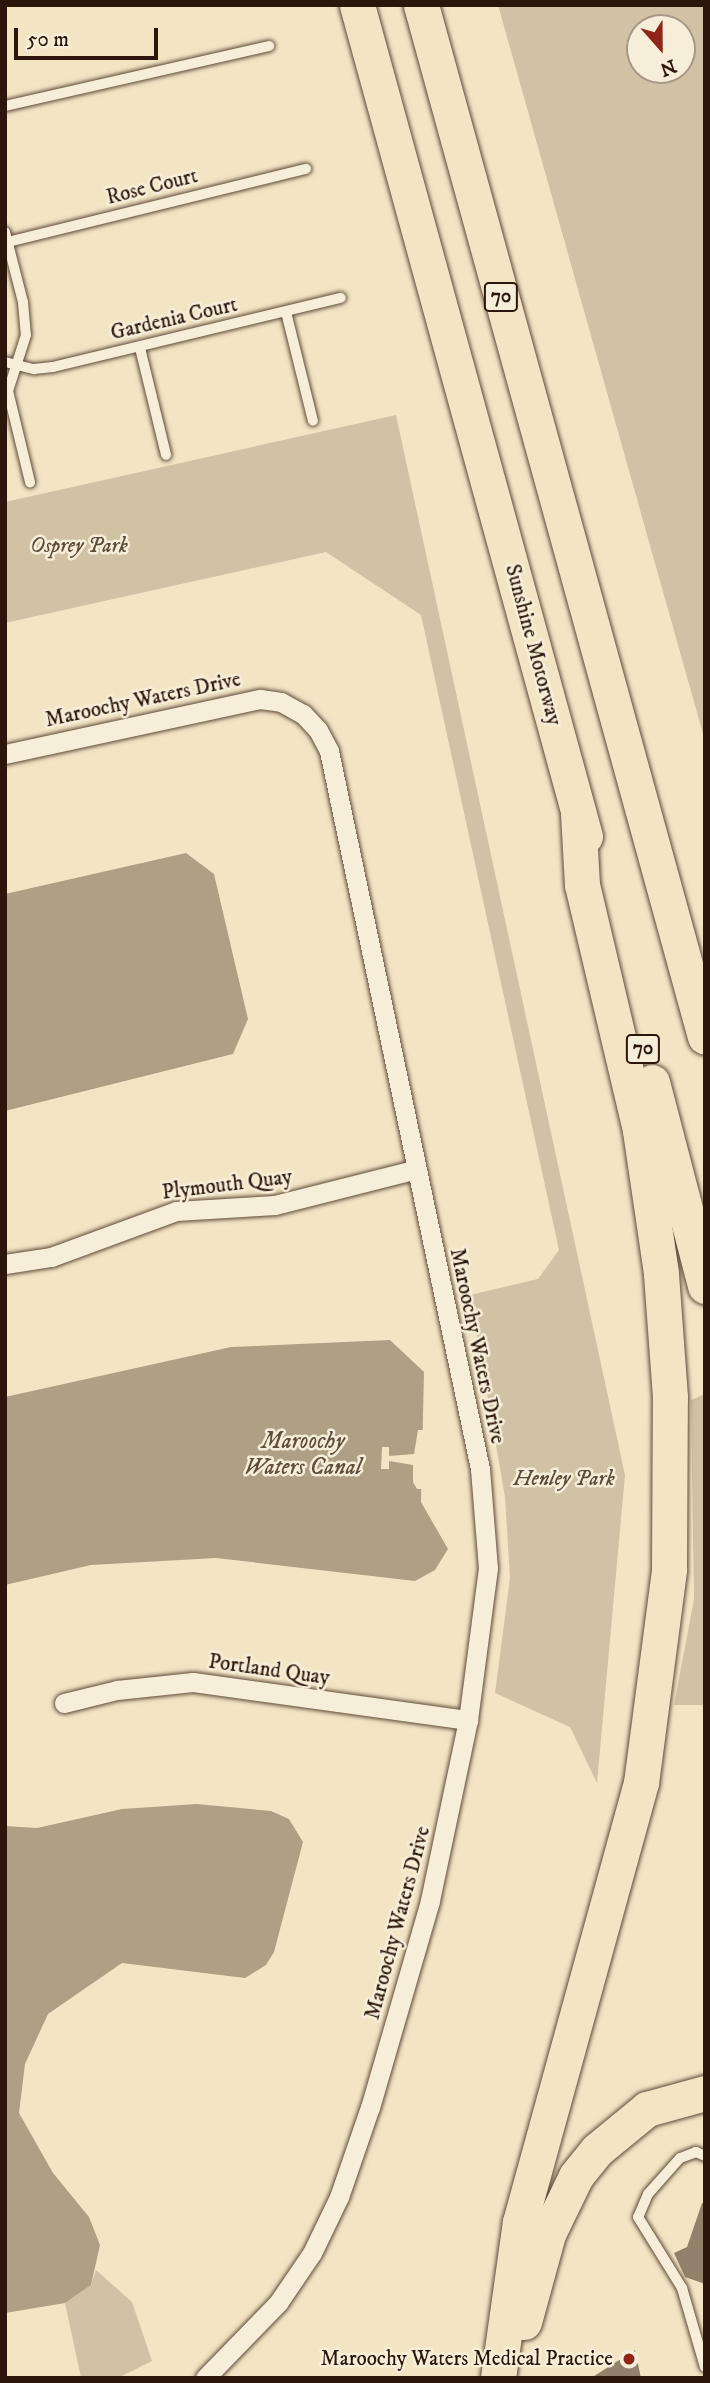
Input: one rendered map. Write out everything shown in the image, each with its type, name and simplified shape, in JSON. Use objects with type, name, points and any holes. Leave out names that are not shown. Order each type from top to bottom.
[{"type":"highway","name":"Sunshine Motorway","points":[[357,5],[705,1286]]},
{"type":"highway","name":"70","points":[[421,5],[705,1037]]},
{"type":"highway","points":[[498,2378],[520,2222],[641,1783],[669,1569],[670,1397],[661,1273],[640,1130],[582,885],[578,813]]},
{"type":"highway","points":[[649,832],[685,887],[705,944]]},
{"type":"highway","points":[[516,2378],[537,2267],[576,2176],[612,2133],[629,2120],[667,2101],[705,2093]]},
{"type":"street","name":"Maroochy Waters Drive","points":[[5,754],[260,699],[281,702],[303,715],[329,751],[480,1469],[487,1581],[468,1720],[430,1901],[339,2197],[312,2253],[278,2303],[208,2377]]},
{"type":"street","name":"Plymouth Quay","points":[[5,1264],[51,1257],[176,1211],[275,1205],[417,1169]]},
{"type":"street","name":"Portland Quay","points":[[64,1703],[117,1690],[193,1682],[468,1720]]},
{"type":"lane","points":[[5,106],[270,46]]},
{"type":"lane","name":"Rose Court","points":[[7,237],[306,169]]},
{"type":"lane","points":[[7,237],[23,302],[26,335],[11,364],[8,391],[30,482]]},
{"type":"lane","name":"Gardenia Court","points":[[11,364],[53,366],[139,348],[341,298]]},
{"type":"lane","points":[[286,312],[313,421]]},
{"type":"lane","points":[[139,348],[166,455]]},
{"type":"lane","points":[[705,2156],[696,2152],[680,2158],[648,2194],[638,2217],[682,2288],[705,2367]]},
{"type":"green space","points":[[498,5],[705,5],[705,741]]},
{"type":"green space","points":[[396,415],[625,1475],[597,1783],[570,1727],[495,1693],[510,1578],[505,1497],[470,1295],[538,1279],[559,1250],[421,615],[326,552],[5,623],[5,502]]},
{"type":"green space","points":[[705,1394],[705,1705],[674,1705],[694,1599],[691,1400]]},
{"type":"green space","points":[[96,2270],[132,2302],[152,2361],[118,2378],[81,2378],[65,2303],[91,2285]]},
{"type":"water","points":[[186,853],[214,874],[248,1019],[233,1054],[5,1111],[5,894]]},
{"type":"water","name":"Maroochy Waters Canal","points":[[390,1340],[424,1372],[421,1502],[448,1549],[435,1570],[415,1581],[216,1558],[91,1565],[5,1585],[5,1397],[231,1347]]},
{"type":"water","points":[[197,1804],[271,1811],[289,1819],[303,1842],[274,1952],[266,1965],[245,1978],[122,1963],[48,2014],[25,2064],[19,2113],[53,2173],[89,2217],[100,2245],[91,2285],[65,2303],[5,2313],[5,1826],[37,1828],[122,1809]]},
{"type":"pier","points":[[418,1430],[426,1430],[425,1489],[417,1489],[413,1482],[413,1465],[389,1461],[389,1469],[381,1469],[382,1447],[389,1447],[389,1456],[414,1454]]},
{"type":"building","points":[[702,2203],[705,2203],[705,2284],[685,2277],[674,2253],[687,2247]]},
{"type":"building","name":"Maroochy Waters Medical Practice","points":[[635,2350],[641,2378],[591,2378]]},
{"type":"place","name":"Maroochy Waters Medical Practice","points":[[629,2359]]},
{"type":"park label","name":"Osprey Park","points":[[79,546]]},
{"type":"park label","name":"Henley Park","points":[[564,1479]]}]
